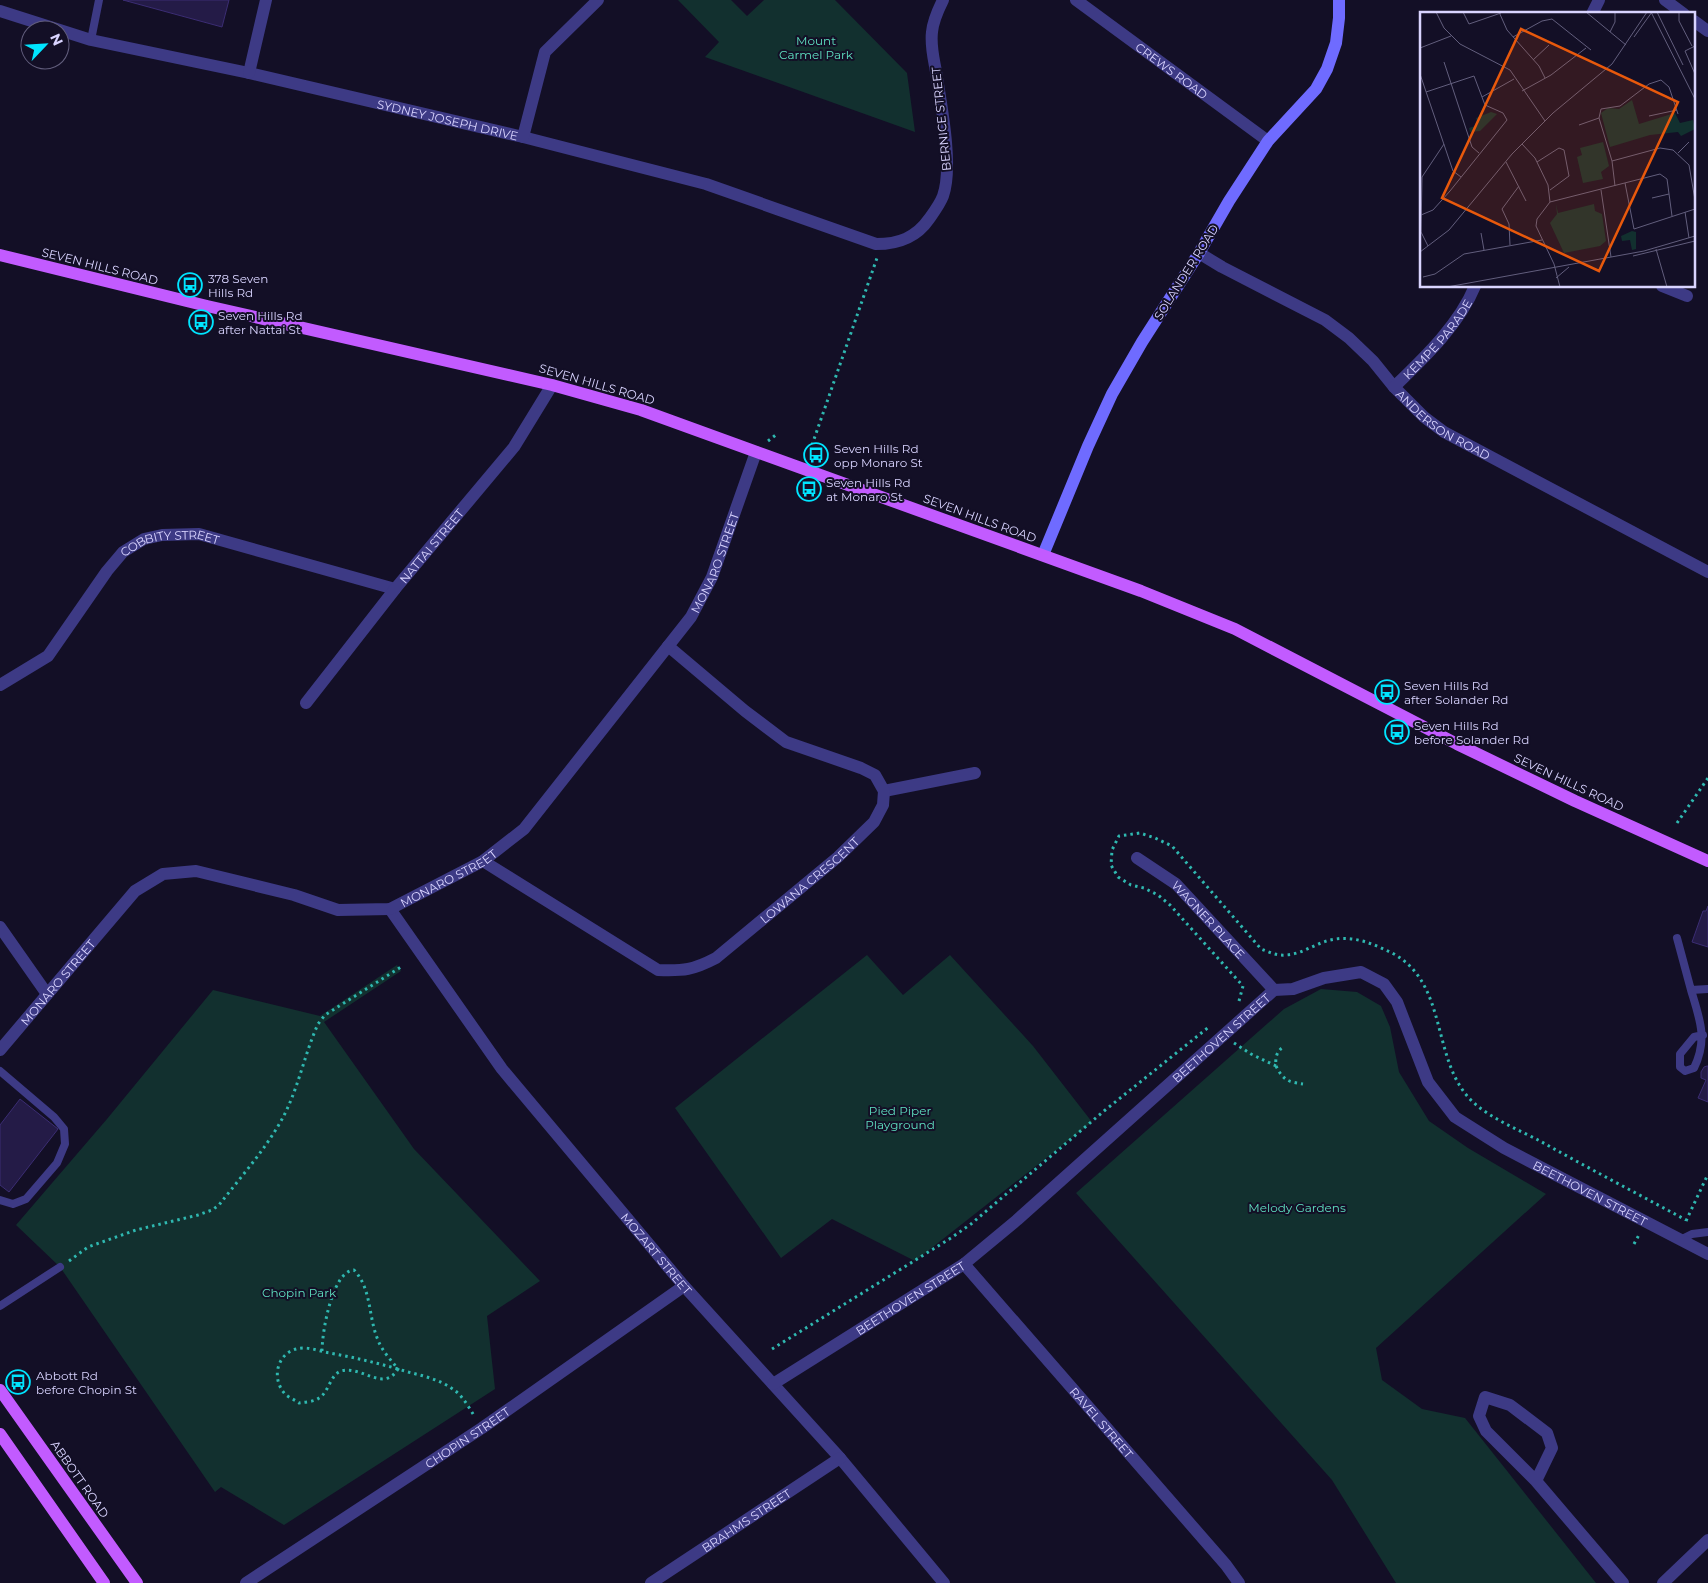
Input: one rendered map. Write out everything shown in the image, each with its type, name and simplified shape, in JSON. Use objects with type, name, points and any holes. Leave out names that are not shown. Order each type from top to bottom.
[{"type":"main road","name":"SEVEN HILLS ROAD","points":[[0,255],[207,306],[552,385],[641,410],[1043,555],[1235,629],[1458,744],[1575,801],[1708,861]]},
{"type":"main road","name":"ABBOTT ROAD","points":[[0,1390],[137,1583]]},
{"type":"main road","points":[[0,1434],[104,1583]]},
{"type":"street","points":[[249,73],[266,0]]},
{"type":"street","points":[[522,137],[545,52],[598,0]]},
{"type":"street","name":"BERNICE STREET","points":[[886,244],[911,236],[926,223],[943,196],[946,183],[947,159],[932,50],[932,31],[936,16],[944,0]]},
{"type":"street","name":"CREWS ROAD","points":[[1076,0],[1268,141]]},
{"type":"street","name":"SOLANDER ROAD","points":[[1043,555],[1088,446],[1112,394],[1142,342],[1199,253],[1228,201],[1268,141],[1316,89],[1327,69],[1336,44],[1339,0]]},
{"type":"street","points":[[1593,12],[1599,0]]},
{"type":"street","points":[[1665,0],[1681,12]]},
{"type":"street","name":"SYDNEY JOSEPH DRIVE","points":[[0,11],[91,40],[249,73],[522,137],[706,184],[876,244],[886,244]]},
{"type":"street","points":[[1696,22],[1708,31]]},
{"type":"street","name":"ANDERSON ROAD","points":[[1199,253],[1222,267],[1325,320],[1349,338],[1373,361],[1394,387],[1424,417],[1444,432],[1708,572]]},
{"type":"street","name":"KEMPE PARADE","points":[[1394,387],[1426,357],[1461,314],[1474,288]]},
{"type":"street","points":[[1667,288],[1687,296]]},
{"type":"street","name":"NATTAI STREET","points":[[306,703],[395,589],[514,447],[552,385]]},
{"type":"street","name":"MONARO STREET","points":[[0,1050],[135,891],[163,874],[196,871],[294,895],[338,910],[390,908],[483,861],[524,829],[691,617],[712,577],[756,452]]},
{"type":"street","name":"COBBITY STREET","points":[[0,685],[48,656],[123,552],[144,539],[162,535],[199,534],[395,589]]},
{"type":"street","points":[[668,646],[745,711],[786,742],[861,768],[875,775],[884,791],[975,773]]},
{"type":"street","name":"LOWANA CRESCENT","points":[[483,861],[658,970],[680,971],[696,968],[716,958],[838,857],[874,822],[883,805],[884,791]]},
{"type":"street","name":"WAGNER PLACE","points":[[1136,858],[1176,884],[1274,990]]},
{"type":"street","name":"MOZART STREET","points":[[390,908],[502,1068],[684,1286],[840,1458],[944,1583]]},
{"type":"street","points":[[0,927],[47,994]]},
{"type":"street","name":"BEETHOVEN STREET","points":[[773,1384],[964,1264],[1017,1220],[1274,990],[1293,989],[1324,978],[1361,972],[1384,984],[1397,1002],[1428,1082],[1455,1117],[1504,1148],[1708,1254]]},
{"type":"street","name":"RAVEL STREET","points":[[964,1264],[1226,1565],[1238,1583]]},
{"type":"street","name":"CHOPIN STREET","points":[[246,1583],[482,1428],[684,1286]]},
{"type":"street","points":[[1536,1481],[1552,1448],[1547,1433],[1510,1405],[1485,1397],[1479,1416],[1486,1431],[1536,1481],[1623,1583]]},
{"type":"street","name":"BRAHMS STREET","points":[[651,1583],[840,1458]]},
{"type":"street","points":[[1663,1583],[1708,1540]]},
{"type":"lane","points":[[91,40],[98,0]]},
{"type":"lane","points":[[1677,938],[1704,1035],[1704,1043],[1694,1068],[1685,1070],[1680,1067],[1680,1054],[1694,1037],[1704,1035]]},
{"type":"lane","points":[[1691,990],[1708,989]]},
{"type":"lane","points":[[0,1071],[54,1117],[64,1129],[65,1144],[57,1163],[26,1199],[13,1204],[0,1200]]},
{"type":"lane","points":[[1679,1239],[1692,1234],[1708,1232]]},
{"type":"lane","points":[[0,1306],[60,1267]]},
{"type":"path","points":[[812,445],[886,244]]},
{"type":"path","points":[[1677,823],[1708,778]]},
{"type":"path","points":[[60,1267],[88,1247],[136,1230],[212,1210],[219,1205],[280,1121],[291,1099],[318,1024],[325,1015],[401,967]]},
{"type":"path","points":[[1225,1034],[1235,1044],[1276,1066]]},
{"type":"path","points":[[1285,1046],[1277,1053],[1276,1066],[1280,1074],[1289,1082],[1303,1084]]},
{"type":"path","points":[[1679,1239],[1708,1174]]},
{"type":"path","points":[[1656,1204],[1686,1220]]},
{"type":"path","points":[[322,1352],[323,1334],[335,1291],[342,1276],[349,1270],[354,1270],[360,1276],[369,1300],[378,1340],[398,1369]]},
{"type":"path","points":[[398,1369],[394,1376],[388,1380],[351,1371],[342,1371],[336,1375],[318,1399],[299,1403],[288,1396],[282,1389],[277,1375],[279,1364],[286,1355],[291,1351],[304,1348],[363,1359],[434,1379],[455,1390],[468,1407]]},
{"type":"green space","name":"Mount Carmel Park","points":[[678,0],[731,0],[747,16],[764,0],[835,0],[907,73],[915,132],[705,57],[719,42]]},
{"type":"green space","name":"Pied Piper Playground","points":[[867,955],[903,995],[950,955],[1033,1046],[1092,1122],[915,1261],[832,1219],[781,1258],[675,1108]]},
{"type":"green space","name":"Chopin Park","points":[[397,965],[401,971],[324,1022],[414,1149],[540,1281],[487,1316],[495,1389],[284,1525],[221,1487],[215,1492],[60,1267],[16,1225],[107,1119],[213,990],[320,1016]]},
{"type":"green space","name":"Melody Gardens","points":[[1321,989],[1357,992],[1381,1006],[1390,1027],[1399,1072],[1429,1121],[1468,1148],[1546,1194],[1376,1348],[1382,1380],[1422,1409],[1465,1418],[1596,1583],[1396,1583],[1332,1480],[1076,1193],[1284,1009]]},
{"type":"building","points":[[123,0],[229,0],[222,27]]},
{"type":"building","points":[[1708,906],[1708,947],[1692,942],[1703,911],[1706,911]]},
{"type":"building","points":[[1708,1066],[1708,1102],[1698,1098],[1706,1080],[1701,1078],[1701,1072],[1704,1067]]},
{"type":"building","points":[[20,1099],[58,1129],[9,1192],[0,1185],[0,1125]]},
{"type":"place","name":"378 Seven Hills Rd","points":[[190,285]]},
{"type":"place","name":"Seven Hills Rd after Nattai St","points":[[201,322]]},
{"type":"place","name":"Seven Hills Rd opp Monaro St","points":[[816,455]]},
{"type":"place","name":"Seven Hills Rd at Monaro St","points":[[809,489]]},
{"type":"place","name":"Seven Hills Rd after Solander Rd","points":[[1387,692]]},
{"type":"place","name":"Seven Hills Rd before Solander Rd","points":[[1397,732]]},
{"type":"place","name":"Abbott Rd before Chopin St","points":[[18,1382]]}]
